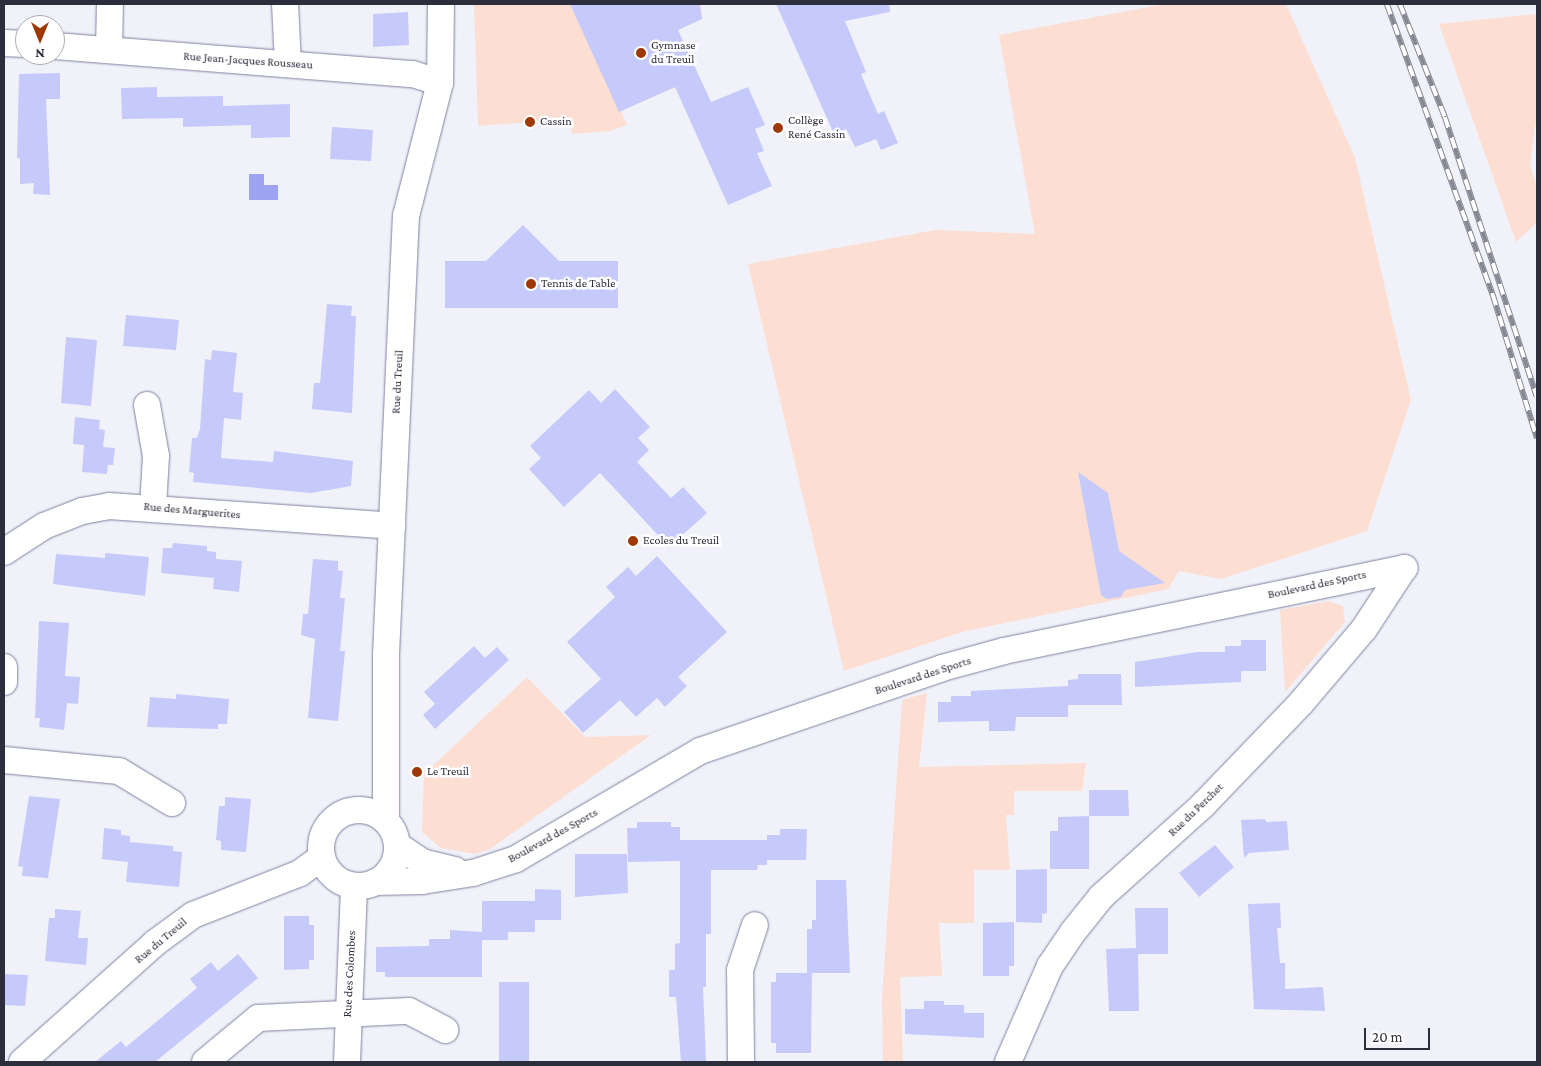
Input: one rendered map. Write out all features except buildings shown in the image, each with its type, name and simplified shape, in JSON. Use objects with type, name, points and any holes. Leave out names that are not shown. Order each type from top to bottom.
[{"type":"street","points":[[109,50],[110,4]]},
{"type":"street","points":[[285,4],[288,64]]},
{"type":"street","name":"Rue du Treuil","points":[[386,821],[384,765],[392,526],[406,216],[440,82],[441,4]]},
{"type":"street","name":"Rue Jean-Jacques Rousseau","points":[[65,47],[413,74],[440,82]]},
{"type":"street","points":[[147,405],[156,456],[153,507]]},
{"type":"street","name":"Rue des Marguerites","points":[[4,552],[44,526],[82,511],[109,506],[153,507],[392,526]]},
{"type":"street","name":"Boulevard des Sports","points":[[365,884],[422,881],[473,873],[516,859],[700,751],[942,668],[1004,650],[1404,568]]},
{"type":"street","name":"Rue du Perchet","points":[[1008,1062],[1050,966],[1073,932],[1101,897],[1203,805],[1301,702],[1364,629],[1404,568]]},
{"type":"street","points":[[4,667],[4,682]]},
{"type":"street","points":[[4,760],[119,771],[172,803]]},
{"type":"street","points":[[384,765],[346,812],[326,830],[322,857],[333,876],[365,884],[392,866],[397,845]]},
{"type":"street","points":[[346,812],[363,810],[386,821],[397,845],[422,862],[473,873]]},
{"type":"street","name":"Rue du Treuil","points":[[22,1062],[154,943],[193,915],[300,873],[322,857]]},
{"type":"street","name":"Rue des Colombes","points":[[347,1062],[348,1013],[365,884]]},
{"type":"street","points":[[741,1062],[740,970],[755,925]]},
{"type":"street","points":[[205,1062],[258,1018],[409,1011],[445,1030]]},
{"type":"shaded area","points":[[474,4],[700,4],[702,19],[678,30],[699,77],[621,111],[627,125],[611,131],[572,134],[570,119],[478,126]]},
{"type":"shaded area","points":[[1165,4],[1286,4],[1355,158],[1411,400],[1367,531],[1221,579],[1179,571],[1168,589],[962,632],[844,671],[748,264],[936,230],[1035,234],[999,35]]},
{"type":"shaded area","points":[[1537,14],[1537,111],[1530,165],[1537,188],[1537,222],[1516,242],[1439,24]]},
{"type":"shaded area","points":[[1329,601],[1343,606],[1345,622],[1285,692],[1280,610]]},
{"type":"shaded area","points":[[527,677],[585,737],[651,735],[490,849],[475,854],[441,848],[422,832],[424,774]]},
{"type":"shaded area","points":[[927,693],[919,767],[1086,763],[1082,791],[1014,791],[1014,815],[1006,815],[1010,870],[974,870],[974,923],[939,923],[942,976],[900,977],[903,1062],[883,1062],[882,998],[902,700]]},
{"type":"water","points":[[249,174],[264,174],[264,185],[278,185],[278,200],[249,200]]},
{"type":"railway","points":[[1387,4],[1493,295],[1537,438]]},
{"type":"railway","points":[[1400,4],[1445,117],[1537,396]]},
{"type":"place","name":"Gymnase du Treuil","points":[[641,53]]},
{"type":"place","name":"Cassin","points":[[530,122]]},
{"type":"place","name":"Collège René Cassin","points":[[778,128]]},
{"type":"place","name":"Tennis de Table","points":[[531,284]]},
{"type":"place","name":"Ecoles du Treuil","points":[[633,541]]},
{"type":"place","name":"Le Treuil","points":[[417,772]]}]
